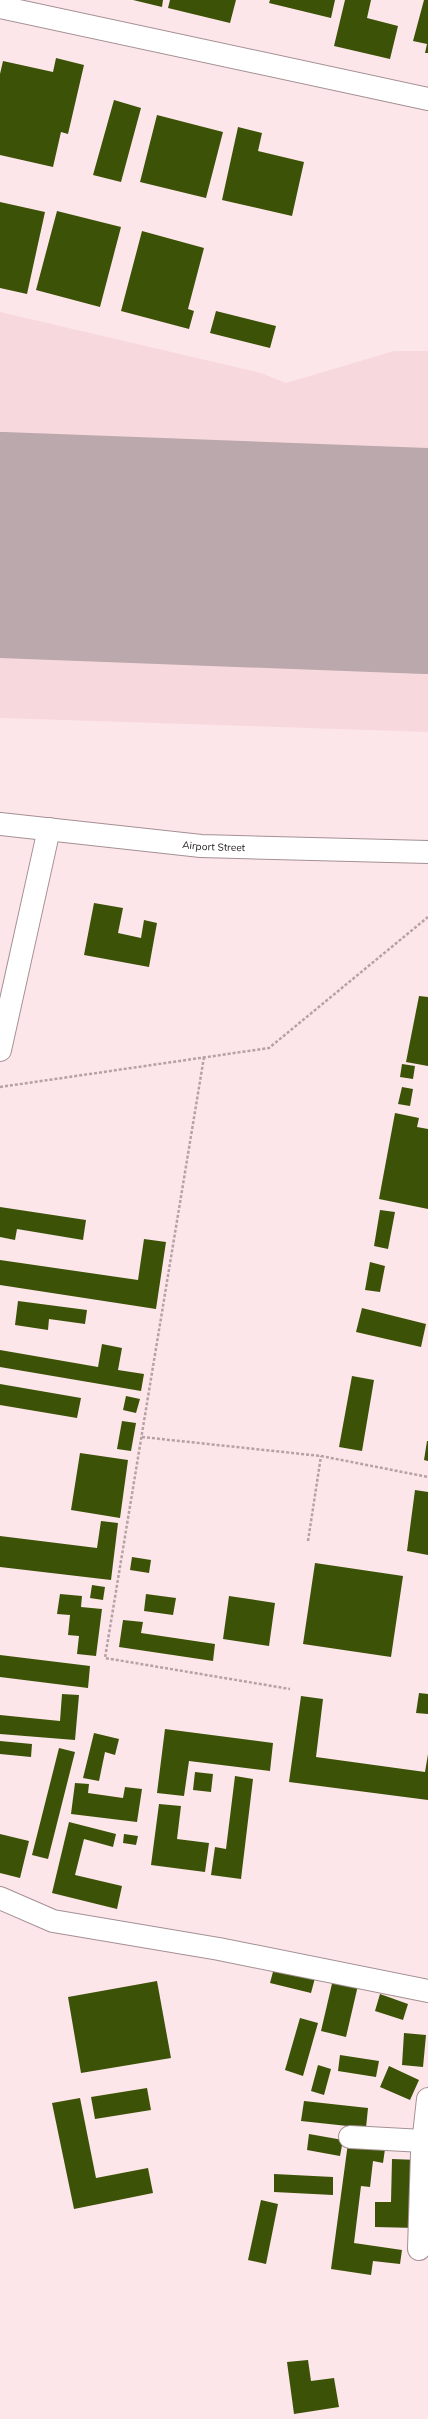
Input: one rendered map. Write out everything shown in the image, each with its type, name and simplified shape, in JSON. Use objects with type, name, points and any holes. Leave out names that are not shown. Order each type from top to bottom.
[{"type":"street","points":[[0,8],[428,99]]},
{"type":"street","name":"Airport Street","points":[[0,824],[201,846],[428,852]]},
{"type":"street","points":[[0,1050],[49,829]]},
{"type":"street","points":[[0,1898],[53,1921],[219,1949],[428,1991]]},
{"type":"street","points":[[419,2249],[423,2141],[428,2099]]},
{"type":"street","points":[[350,2138],[423,2141]]},
{"type":"path","points":[[0,1086],[269,1048],[428,917]]},
{"type":"path","points":[[204,1057],[105,1658],[290,1689]]},
{"type":"path","points":[[142,1437],[321,1456],[428,1477]]},
{"type":"path","points":[[308,1541],[321,1456]]},
{"type":"shaded area","points":[[0,312],[261,373],[286,383],[394,351],[428,351],[428,732],[0,718]]},
{"type":"building","points":[[133,0],[163,0],[162,7]]},
{"type":"building","points":[[170,0],[236,0],[230,23],[168,8]]},
{"type":"building","points":[[270,0],[335,0],[331,18],[269,3]]},
{"type":"building","points":[[345,0],[371,0],[367,18],[398,26],[390,59],[334,46]]},
{"type":"building","points":[[424,0],[428,0],[428,53],[425,53],[427,44],[413,41]]},
{"type":"building","points":[[56,58],[84,65],[68,134],[61,132],[53,167],[0,155],[0,74],[3,61],[53,72]]},
{"type":"building","points":[[114,100],[141,108],[121,182],[93,175]]},
{"type":"building","points":[[157,115],[223,132],[206,198],[140,182]]},
{"type":"building","points":[[238,127],[262,133],[258,151],[304,162],[292,216],[222,200]]},
{"type":"building","points":[[0,202],[45,212],[27,294],[0,288]]},
{"type":"building","points":[[57,211],[121,227],[100,307],[36,290]]},
{"type":"building","points":[[142,231],[204,248],[188,309],[194,311],[189,329],[121,311]]},
{"type":"building","points":[[216,311],[276,326],[270,348],[210,333]]},
{"type":"building","points":[[94,903],[123,908],[118,933],[141,938],[144,920],[157,923],[149,967],[84,955]]},
{"type":"building","points":[[419,996],[428,997],[428,1066],[406,1062]]},
{"type":"building","points":[[402,1064],[415,1066],[413,1079],[400,1077]]},
{"type":"building","points":[[402,1087],[413,1089],[410,1106],[398,1104]]},
{"type":"building","points":[[395,1113],[419,1118],[417,1127],[428,1129],[428,1209],[379,1199]]},
{"type":"building","points":[[0,1207],[86,1220],[83,1240],[17,1229],[15,1240],[0,1237]]},
{"type":"building","points":[[380,1210],[395,1212],[388,1249],[374,1246]]},
{"type":"building","points":[[144,1239],[166,1242],[156,1309],[0,1285],[0,1260],[138,1280]]},
{"type":"building","points":[[370,1262],[385,1266],[380,1292],[365,1290]]},
{"type":"building","points":[[18,1301],[87,1310],[85,1324],[49,1319],[48,1330],[15,1325]]},
{"type":"building","points":[[362,1308],[426,1324],[421,1347],[356,1332]]},
{"type":"building","points":[[102,1344],[122,1348],[118,1370],[144,1374],[141,1391],[0,1367],[0,1350],[98,1367]]},
{"type":"building","points":[[352,1376],[374,1380],[362,1451],[339,1447]]},
{"type":"building","points":[[0,1384],[81,1398],[77,1418],[0,1405]]},
{"type":"building","points":[[126,1396],[140,1399],[136,1413],[123,1410]]},
{"type":"building","points":[[122,1421],[136,1423],[131,1451],[117,1449]]},
{"type":"building","points":[[428,1441],[428,1461],[424,1460]]},
{"type":"building","points":[[80,1453],[128,1460],[120,1518],[71,1510]]},
{"type":"building","points":[[415,1490],[428,1492],[428,1555],[407,1551]]},
{"type":"building","points":[[101,1521],[118,1523],[111,1580],[0,1567],[0,1536],[97,1548]]},
{"type":"building","points":[[132,1557],[151,1560],[149,1573],[130,1570]]},
{"type":"building","points":[[315,1563],[403,1576],[391,1657],[303,1644]]},
{"type":"building","points":[[92,1585],[105,1587],[103,1600],[90,1598]]},
{"type":"building","points":[[60,1594],[82,1596],[81,1607],[102,1609],[96,1656],[77,1654],[79,1636],[68,1635],[70,1615],[57,1614]]},
{"type":"building","points":[[146,1594],[176,1598],[173,1615],[144,1611]]},
{"type":"building","points":[[229,1596],[275,1603],[269,1646],[223,1639]]},
{"type":"building","points":[[123,1620],[143,1622],[141,1633],[215,1644],[213,1661],[119,1647]]},
{"type":"building","points":[[0,1655],[90,1666],[88,1688],[0,1677]]},
{"type":"building","points":[[419,1693],[428,1694],[428,1714],[416,1713]]},
{"type":"building","points":[[62,1694],[79,1695],[75,1740],[0,1734],[0,1715],[60,1721]]},
{"type":"building","points":[[301,1696],[323,1699],[316,1757],[425,1772],[428,1754],[428,1800],[289,1782]]},
{"type":"building","points":[[165,1729],[273,1743],[270,1771],[189,1761],[184,1796],[157,1793]]},
{"type":"building","points":[[94,1733],[119,1739],[115,1755],[105,1752],[99,1781],[83,1778]]},
{"type":"building","points":[[0,1741],[32,1744],[31,1757],[0,1754]]},
{"type":"building","points":[[59,1748],[75,1752],[48,1859],[32,1855]]},
{"type":"building","points":[[195,1772],[213,1774],[211,1792],[193,1790]]},
{"type":"building","points":[[235,1776],[253,1779],[241,1879],[211,1875],[215,1847],[226,1849]]},
{"type":"building","points":[[75,1783],[89,1784],[88,1793],[123,1798],[125,1787],[142,1789],[137,1822],[71,1814]]},
{"type":"building","points":[[159,1804],[181,1806],[177,1839],[209,1843],[205,1872],[151,1865]]},
{"type":"building","points":[[69,1822],[116,1834],[113,1847],[84,1839],[75,1875],[122,1886],[117,1909],[52,1893]]},
{"type":"building","points":[[0,1834],[29,1841],[20,1878],[0,1873]]},
{"type":"building","points":[[124,1834],[138,1836],[136,1845],[123,1843]]},
{"type":"building","points":[[274,1968],[315,1978],[311,1993],[270,1983]]},
{"type":"building","points":[[334,1975],[359,1981],[346,2037],[321,2031]]},
{"type":"building","points":[[157,1981],[171,2058],[81,2073],[68,1997]]},
{"type":"building","points":[[380,1994],[408,2004],[403,2020],[375,2011]]},
{"type":"building","points":[[300,2018],[318,2023],[303,2076],[285,2070]]},
{"type":"building","points":[[404,2033],[426,2035],[423,2067],[402,2065]]},
{"type":"building","points":[[340,2055],[379,2061],[376,2077],[338,2071]]},
{"type":"building","points":[[318,2065],[331,2069],[324,2095],[311,2091]]},
{"type":"building","points":[[389,2066],[419,2080],[410,2100],[380,2087]]},
{"type":"building","points":[[147,2088],[151,2110],[95,2119],[91,2097]]},
{"type":"building","points":[[80,2098],[96,2178],[148,2168],[153,2193],[74,2209],[52,2103]]},
{"type":"building","points":[[304,2101],[368,2108],[366,2128],[301,2121]]},
{"type":"building","points":[[309,2134],[343,2140],[340,2156],[307,2150]]},
{"type":"building","points":[[348,2143],[385,2149],[383,2163],[373,2161],[370,2187],[361,2186],[354,2243],[402,2250],[400,2264],[373,2261],[371,2275],[331,2269]]},
{"type":"building","points":[[392,2159],[418,2160],[416,2228],[375,2227],[375,2202],[391,2202]]},
{"type":"building","points":[[274,2174],[333,2177],[333,2195],[274,2192]]},
{"type":"building","points":[[261,2200],[278,2204],[266,2264],[248,2260]]},
{"type":"building","points":[[308,2360],[311,2381],[334,2378],[339,2407],[294,2414],[287,2362]]},
{"type":"runway","points":[[0,545],[428,561]]}]
